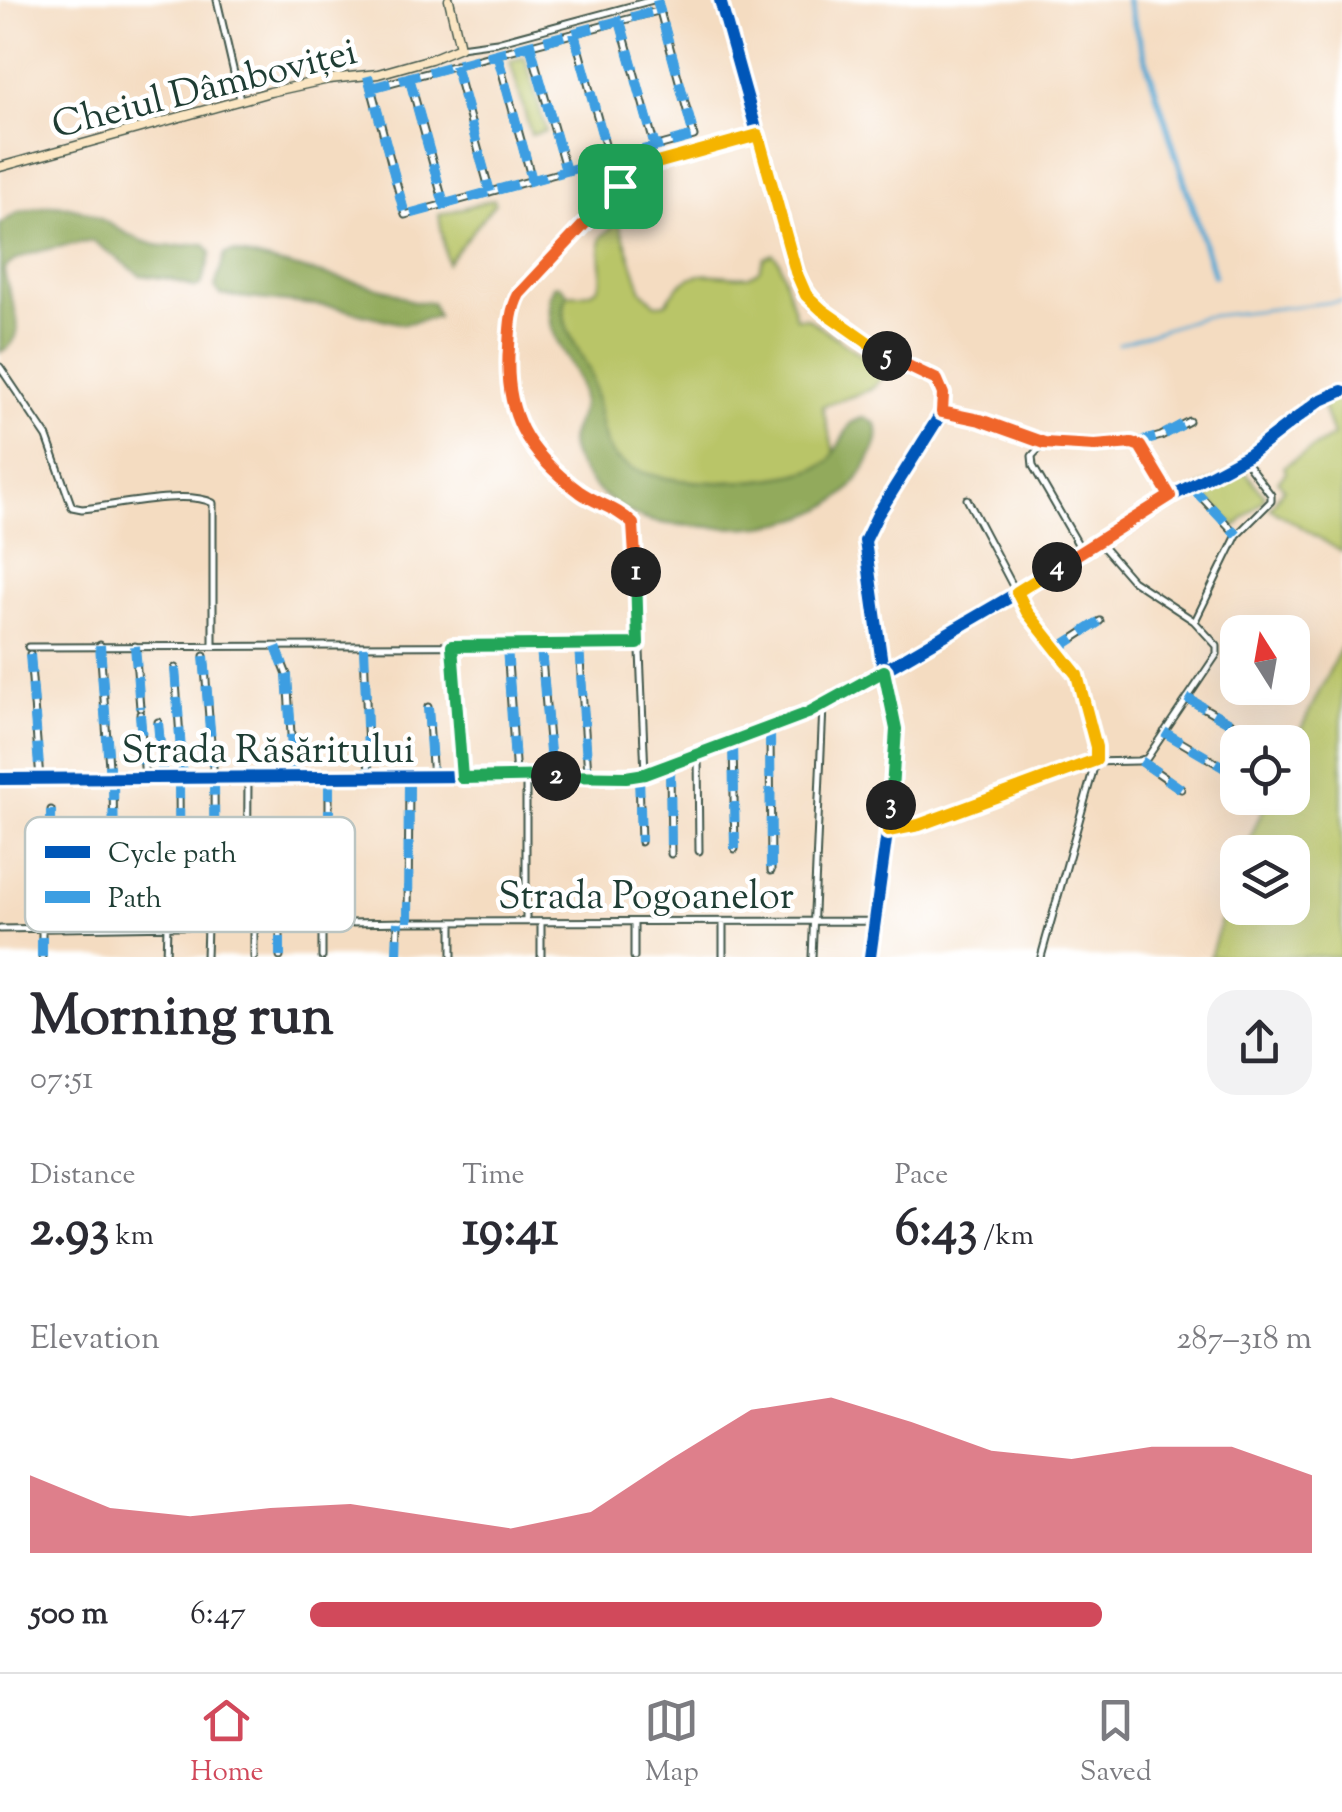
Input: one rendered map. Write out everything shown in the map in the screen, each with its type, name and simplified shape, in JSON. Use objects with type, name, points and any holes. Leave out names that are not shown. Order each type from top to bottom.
[{"type":"street","points":[[217,0],[240,99]]},
{"type":"street","points":[[449,0],[460,47]]},
{"type":"street","points":[[368,76],[406,215],[694,136],[659,10],[652,0]]},
{"type":"street","name":"Cheiul Dâmboviței","points":[[0,167],[240,99],[318,81],[368,76],[460,47],[522,35],[652,0]]},
{"type":"street","points":[[720,0],[796,272],[806,295],[892,360],[937,380],[943,394],[942,412],[878,514],[866,541],[896,729],[888,831],[870,957]]},
{"type":"street","points":[[371,88],[659,10]]},
{"type":"street","points":[[620,21],[655,146]]},
{"type":"street","points":[[574,33],[609,159]]},
{"type":"street","points":[[522,35],[566,171]]},
{"type":"street","points":[[497,54],[532,180]]},
{"type":"street","points":[[455,65],[490,192]]},
{"type":"street","points":[[409,78],[444,204]]},
{"type":"street","points":[[641,842],[635,528],[626,516],[569,484],[527,438],[508,392],[512,310],[525,285],[634,174],[650,165],[758,135]]},
{"type":"street","points":[[0,367],[47,437],[72,507],[187,499],[213,503],[213,644]]},
{"type":"street","name":"Strada Răsăritului","points":[[0,779],[642,774],[823,706],[1170,496],[1242,458],[1276,437],[1319,401],[1342,390]]},
{"type":"street","points":[[942,412],[980,420],[1044,443],[1136,443],[1189,421]]},
{"type":"street","points":[[1044,443],[1034,452],[1033,466],[1082,551]]},
{"type":"street","points":[[1136,443],[1170,496]]},
{"type":"street","points":[[1194,621],[1237,534],[1272,499],[1242,458]]},
{"type":"street","points":[[1190,485],[1237,534]]},
{"type":"street","points":[[967,499],[1027,612],[1080,681],[1096,747],[1096,760],[1040,957]]},
{"type":"street","points":[[1098,540],[1132,580],[1194,621],[1215,641],[1218,651],[1141,761]]},
{"type":"street","points":[[1057,648],[1100,621]]},
{"type":"street","points":[[40,780],[29,651],[100,645],[638,644]]},
{"type":"street","points":[[100,645],[113,817]]},
{"type":"street","points":[[135,646],[145,780]]},
{"type":"street","points":[[452,646],[462,778]]},
{"type":"street","points":[[579,646],[588,774]]},
{"type":"street","points":[[276,647],[287,674],[294,778]]},
{"type":"street","points":[[364,647],[369,778]]},
{"type":"street","points":[[507,647],[516,777]]},
{"type":"street","points":[[541,647],[552,776]]},
{"type":"street","points":[[204,656],[213,817]]},
{"type":"street","name":"Strada Răsăritului","points":[[175,668],[181,779]]},
{"type":"street","points":[[1188,698],[1234,725]]},
{"type":"street","points":[[812,957],[823,706]]},
{"type":"street","points":[[428,707],[433,778]]},
{"type":"street","points":[[158,722],[163,780]]},
{"type":"street","points":[[770,728],[771,872]]},
{"type":"street","points":[[1164,732],[1220,765]]},
{"type":"street","points":[[733,742],[734,849]]},
{"type":"street","points":[[698,755],[699,851]]},
{"type":"street","points":[[888,831],[919,825],[1096,760],[1141,761],[1180,789]]},
{"type":"street","points":[[670,765],[671,854]]},
{"type":"street","points":[[526,777],[526,922]]},
{"type":"street","points":[[328,817],[329,778]]},
{"type":"street","points":[[408,922],[409,778]]},
{"type":"street","points":[[181,779],[181,817]]},
{"type":"street","points":[[248,779],[249,817]]},
{"type":"street","points":[[52,810],[52,817]]},
{"type":"street","points":[[397,957],[398,922]]},
{"type":"street","points":[[355,923],[452,922]]},
{"type":"street","name":"Strada Pogoanelor","points":[[452,957],[452,922],[874,922]]},
{"type":"street","points":[[541,922],[541,957]]},
{"type":"street","points":[[634,922],[634,957]]},
{"type":"street","points":[[722,922],[723,957]]},
{"type":"street","points":[[0,930],[25,929]]},
{"type":"street","points":[[166,957],[167,932]]},
{"type":"street","points":[[206,957],[210,932]]},
{"type":"street","points":[[252,932],[254,957]]},
{"type":"street","points":[[322,957],[324,932]]},
{"type":"green space","points":[[525,57],[546,131],[531,135],[510,61]]},
{"type":"green space","points":[[494,199],[495,203],[447,263],[439,215]]},
{"type":"green space","points":[[51,205],[82,210],[156,245],[205,244],[211,253],[201,286],[140,275],[93,241],[32,254],[10,263],[4,270],[18,326],[11,345],[0,352],[0,224],[19,212]]},
{"type":"green space","points":[[617,223],[642,291],[656,304],[666,303],[676,289],[695,276],[749,276],[759,270],[764,258],[773,254],[779,260],[796,318],[807,318],[882,369],[884,375],[875,386],[822,406],[835,455],[829,462],[783,477],[685,481],[630,467],[613,455],[605,438],[590,373],[564,315],[568,294],[584,294],[599,285],[601,237]]},
{"type":"green space","points":[[233,252],[391,291],[413,302],[432,302],[437,317],[402,324],[335,307],[220,295],[215,287],[225,254]]},
{"type":"green space","points":[[560,285],[568,294],[566,325],[590,373],[608,448],[630,467],[685,481],[783,477],[829,462],[851,423],[864,417],[876,424],[877,438],[856,482],[839,499],[818,511],[771,525],[720,528],[666,524],[644,519],[618,506],[587,478],[571,450],[582,397],[576,374],[551,325],[550,297],[554,286]]},
{"type":"green space","points":[[1342,395],[1342,552],[1270,508],[1284,488],[1278,481],[1286,472],[1284,466],[1333,436],[1322,403]]},
{"type":"green space","points":[[1241,467],[1264,499],[1235,527],[1199,488]]},
{"type":"green space","points":[[1342,645],[1342,957],[1210,957],[1220,924],[1310,925],[1310,835],[1252,835],[1260,815],[1310,815],[1310,725],[1303,725]]},
{"type":"waterway","points":[[1127,0],[1214,275]]},
{"type":"waterway","points":[[1118,344],[1202,317],[1342,301]]},
{"type":"marked path","points":[[368,76],[405,215],[694,136],[657,0]]},
{"type":"marked path","points":[[371,88],[659,10]]},
{"type":"marked path","points":[[620,21],[655,147]]},
{"type":"marked path","points":[[574,33],[609,159]]},
{"type":"marked path","points":[[530,45],[566,171]]},
{"type":"marked path","points":[[497,54],[532,180]]},
{"type":"marked path","points":[[455,65],[490,192]]},
{"type":"marked path","points":[[409,77],[444,204]]},
{"type":"marked path","points":[[1136,443],[1161,436],[1189,421]]},
{"type":"marked path","points":[[1190,485],[1237,535]]},
{"type":"marked path","points":[[1057,649],[1100,621]]},
{"type":"marked path","points":[[100,645],[110,780]]},
{"type":"marked path","points":[[135,646],[140,708]]},
{"type":"marked path","points":[[452,646],[462,778]]},
{"type":"marked path","points":[[579,646],[588,775]]},
{"type":"marked path","points":[[276,647],[287,675],[294,778]]},
{"type":"marked path","points":[[364,647],[369,779]]},
{"type":"marked path","points":[[507,647],[516,777]]},
{"type":"marked path","points":[[541,647],[552,776]]},
{"type":"marked path","points":[[30,654],[40,779]]},
{"type":"marked path","points":[[204,656],[214,817]]},
{"type":"marked path","points":[[175,668],[183,779]]},
{"type":"marked path","points":[[1187,698],[1234,725]]},
{"type":"marked path","points":[[428,707],[433,779]]},
{"type":"marked path","points":[[140,714],[145,780]]},
{"type":"marked path","points":[[158,722],[163,779]]},
{"type":"marked path","points":[[770,728],[771,871]]},
{"type":"marked path","points":[[1164,732],[1220,765]]},
{"type":"marked path","points":[[733,742],[735,849]]},
{"type":"marked path","points":[[1141,761],[1181,789]]},
{"type":"marked path","points":[[670,765],[671,854]]},
{"type":"marked path","points":[[639,775],[641,842]]},
{"type":"marked path","points":[[408,922],[409,778]]},
{"type":"marked path","points":[[179,779],[179,817]]},
{"type":"marked path","points":[[329,779],[329,817]]},
{"type":"marked path","points":[[113,780],[114,817]]},
{"type":"marked path","points":[[51,810],[51,817]]},
{"type":"marked path","points":[[397,957],[398,922]]},
{"type":"marked path","points":[[42,932],[42,957]]},
{"type":"marked path","points":[[280,932],[280,957]]},
{"type":"cycle path","points":[[720,0],[803,286],[838,324],[896,362],[934,377],[943,394],[942,412],[865,541],[883,671],[896,729],[889,818],[870,957]]},
{"type":"cycle path","points":[[0,779],[639,775],[823,706],[1017,593],[1170,497],[1250,454],[1319,401],[1342,391]]},
{"type":"route","points":[[758,135],[806,295],[892,360],[937,380],[943,394],[942,412],[966,415],[1044,443],[1140,446],[1170,496],[1017,592],[1027,612],[1077,675],[1096,760],[919,825],[888,831],[896,729],[884,671],[808,713],[639,775],[462,778],[452,646],[638,644],[635,528],[626,516],[578,490],[536,452],[518,422],[507,383],[512,310],[519,294],[620,186],[646,166],[758,135]]}]
